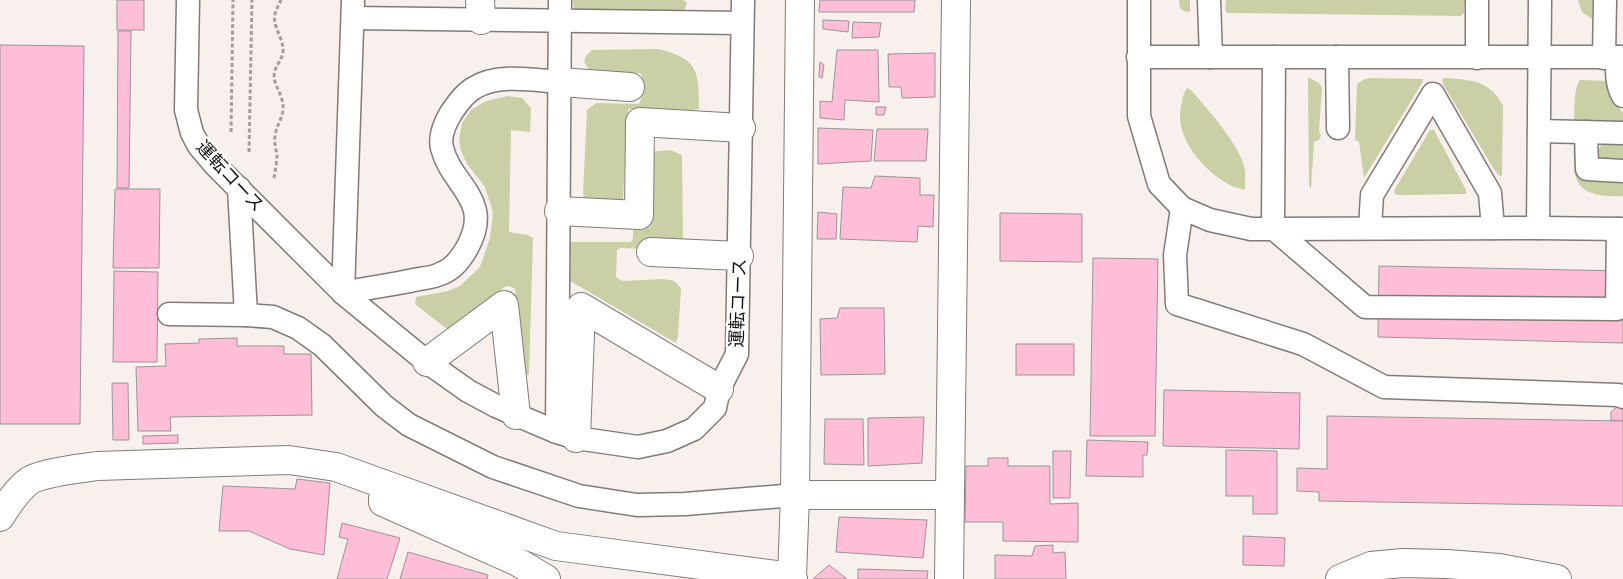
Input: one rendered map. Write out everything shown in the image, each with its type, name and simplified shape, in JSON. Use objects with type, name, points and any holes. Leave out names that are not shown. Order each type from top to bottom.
[{"type":"street","points":[[0,517],[17,492],[31,480],[70,470],[97,466],[289,460],[336,467],[556,546],[793,578],[800,0]]},
{"type":"street","points":[[949,579],[956,0]]},
{"type":"street","points":[[560,82],[630,87]]},
{"type":"street","points":[[559,211],[639,215],[640,122],[741,128]]},
{"type":"street","points":[[650,252],[739,256]]},
{"type":"street","points":[[427,362],[504,305],[516,415]]},
{"type":"street","points":[[566,435],[581,307],[719,389]]},
{"type":"street","points":[[382,484],[383,502],[516,561],[546,579]]},
{"type":"street","points":[[794,495],[950,495]]},
{"type":"street","points":[[1340,579],[1371,566],[1403,563],[1499,568],[1557,579]]},
{"type":"lane","name":"運転コース","points":[[188,0],[186,110],[192,133],[199,146],[343,292],[427,362],[468,391],[516,415],[566,435],[638,447],[667,441],[694,428],[715,408],[719,389],[738,354],[742,0]]},
{"type":"lane","points":[[1139,0],[1139,116],[1159,184],[1182,208],[1210,220],[1251,228],[1273,228],[1538,228],[1621,229],[1617,309],[1365,307],[1273,228],[1274,57]]},
{"type":"lane","points":[[1209,0],[1211,57]]},
{"type":"lane","points":[[1477,0],[1477,58]]},
{"type":"lane","points":[[1538,228],[1540,0]]},
{"type":"lane","points":[[1605,0],[1617,79],[1623,96]]},
{"type":"lane","points":[[560,82],[520,79],[494,80],[473,88],[457,104],[444,125],[442,147],[452,171],[468,192],[474,207],[475,223],[471,240],[460,260],[441,274],[343,292],[353,9],[560,10],[742,23]]},
{"type":"lane","points":[[560,10],[559,211],[566,435]]},
{"type":"lane","points":[[1138,57],[1615,58]]},
{"type":"lane","points":[[1337,57],[1338,128]]},
{"type":"lane","points":[[1370,228],[1372,196],[1433,94],[1490,193],[1493,228]]},
{"type":"lane","points":[[1538,131],[1623,133]]},
{"type":"lane","points":[[1586,132],[1587,169],[1623,171]]},
{"type":"lane","points":[[240,189],[246,315]]},
{"type":"lane","points":[[1182,208],[1174,255],[1177,304],[1303,344],[1384,387],[1618,395],[1623,397]]},
{"type":"lane","points":[[169,314],[273,317],[298,328],[322,345],[384,406],[409,425],[493,467],[579,496],[637,505],[684,504],[794,495]]},
{"type":"path","points":[[233,0],[231,130],[240,189]]},
{"type":"path","points":[[240,189],[252,0]]},
{"type":"path","points":[[274,222],[275,166],[277,158],[274,143],[283,111],[280,89],[275,80],[274,73],[284,49],[274,16],[281,0]]},
{"type":"green space","points":[[573,0],[683,0],[687,3],[684,12],[574,10]]},
{"type":"green space","points":[[1179,0],[1190,0],[1190,12],[1181,9]]},
{"type":"green space","points":[[1226,0],[1465,0],[1464,13],[1461,16],[1227,13],[1225,10]]},
{"type":"green space","points":[[1578,0],[1593,0],[1592,19],[1582,12]]},
{"type":"green space","points":[[659,49],[682,57],[694,68],[697,76],[699,109],[628,109],[622,202],[585,199],[583,194],[587,110],[596,103],[639,104],[642,76],[640,73],[597,72],[589,69],[584,62],[586,56],[592,50]]},
{"type":"green space","points":[[1308,77],[1319,83],[1322,88],[1319,131],[1321,136],[1319,140],[1314,142],[1311,189],[1309,185]]},
{"type":"green space","points":[[1370,78],[1423,79],[1364,178],[1359,142],[1355,140],[1357,84]]},
{"type":"green space","points":[[1442,79],[1479,83],[1486,86],[1498,97],[1503,106],[1501,177],[1495,171],[1443,84]]},
{"type":"green space","points":[[1580,80],[1609,81],[1617,106],[1623,113],[1623,123],[1574,120],[1575,94]]},
{"type":"green space","points":[[1187,88],[1192,91],[1214,117],[1236,147],[1245,169],[1245,190],[1232,186],[1211,172],[1187,142],[1180,119],[1182,99]]},
{"type":"green space","points":[[508,96],[522,98],[531,108],[530,132],[511,130],[509,232],[533,238],[529,374],[524,377],[515,289],[506,286],[448,330],[415,304],[416,297],[448,291],[460,286],[480,267],[490,238],[493,212],[485,187],[467,164],[461,151],[459,139],[462,123],[471,110],[486,101]]},
{"type":"green space","points":[[1430,130],[1434,130],[1466,190],[1466,194],[1398,195],[1394,193]]},
{"type":"green space","points":[[1602,143],[1623,144],[1623,163],[1599,160],[1598,151]]},
{"type":"green space","points":[[1574,145],[1579,145],[1623,179],[1623,196],[1597,195],[1583,188],[1578,183],[1575,175]]},
{"type":"green space","points":[[670,150],[682,155],[683,247],[681,250],[621,248],[617,250],[616,277],[622,281],[664,279],[674,281],[681,288],[676,343],[572,282],[563,285],[567,242],[631,242],[633,238],[635,156],[637,153]]},
{"type":"building","points":[[117,0],[144,0],[144,30],[117,30]]},
{"type":"building","points":[[820,0],[915,0],[914,12],[819,12]]},
{"type":"building","points":[[823,20],[849,21],[848,32],[823,29]]},
{"type":"building","points":[[853,22],[881,23],[879,37],[852,38]]},
{"type":"building","points":[[118,31],[131,31],[129,188],[117,188]]},
{"type":"building","points":[[0,45],[84,46],[80,424],[0,424]]},
{"type":"building","points":[[837,50],[878,50],[879,102],[845,100],[844,120],[820,118],[820,101],[832,102]]},
{"type":"building","points":[[935,53],[935,97],[902,98],[901,87],[889,87],[888,54]]},
{"type":"building","points":[[820,62],[824,65],[822,78],[819,77]]},
{"type":"building","points":[[876,107],[886,107],[884,115],[876,115]]},
{"type":"building","points":[[818,128],[873,130],[871,161],[818,164]]},
{"type":"building","points":[[877,129],[928,129],[926,161],[874,161]]},
{"type":"building","points":[[875,176],[920,178],[920,195],[934,195],[933,227],[918,226],[917,242],[840,239],[843,187],[871,188]]},
{"type":"building","points":[[115,189],[160,189],[159,268],[113,268]]},
{"type":"building","points":[[818,212],[837,214],[836,239],[817,239]]},
{"type":"building","points":[[1000,213],[1082,214],[1082,262],[1000,261]]},
{"type":"building","points":[[1093,258],[1158,259],[1155,436],[1090,436]]},
{"type":"building","points":[[1379,266],[1623,271],[1623,343],[1378,337]]},
{"type":"building","points":[[114,271],[158,272],[157,362],[113,362]]},
{"type":"building","points":[[840,308],[884,308],[885,374],[821,375],[820,319],[837,318]]},
{"type":"building","points":[[237,338],[237,346],[284,346],[284,354],[311,354],[312,415],[170,417],[171,431],[138,431],[136,367],[166,366],[165,344],[199,343],[199,339]]},
{"type":"building","points":[[1016,344],[1074,344],[1074,375],[1016,375]]},
{"type":"building","points":[[112,383],[128,383],[129,440],[113,440]]},
{"type":"building","points":[[1164,390],[1300,393],[1299,449],[1163,446]]},
{"type":"building","points":[[1623,402],[1623,421],[1611,420],[1611,412]]},
{"type":"building","points":[[1327,416],[1623,421],[1623,506],[1319,501],[1319,492],[1297,491],[1297,468],[1327,469]]},
{"type":"building","points":[[924,417],[922,463],[868,466],[868,418]]},
{"type":"building","points":[[825,419],[863,419],[864,465],[824,464]]},
{"type":"building","points":[[178,435],[178,443],[143,444],[143,436]]},
{"type":"building","points":[[1087,440],[1148,442],[1147,455],[1143,455],[1143,477],[1086,476]]},
{"type":"building","points":[[1226,450],[1277,451],[1277,514],[1253,514],[1253,496],[1226,496]]},
{"type":"building","points":[[1053,451],[1071,451],[1070,498],[1053,498]]},
{"type":"building","points":[[988,458],[1008,458],[1008,466],[1050,466],[1050,504],[1078,503],[1078,542],[1003,541],[1003,522],[965,522],[966,466],[988,466]]},
{"type":"building","points":[[297,479],[330,483],[324,555],[290,549],[249,531],[219,531],[223,486],[295,489]]},
{"type":"building","points":[[839,517],[927,520],[923,558],[836,552]]},
{"type":"building","points":[[342,523],[400,538],[387,579],[337,579],[348,539],[339,537]]},
{"type":"building","points":[[1243,536],[1285,538],[1284,566],[1243,565]]},
{"type":"building","points":[[1053,545],[1053,553],[1065,552],[1066,579],[995,579],[995,555],[1032,556],[1035,546]]},
{"type":"building","points":[[408,552],[488,575],[487,579],[400,579]]},
{"type":"building","points":[[829,565],[847,579],[813,579]]},
{"type":"building","points":[[858,569],[928,571],[927,579],[858,579]]}]
